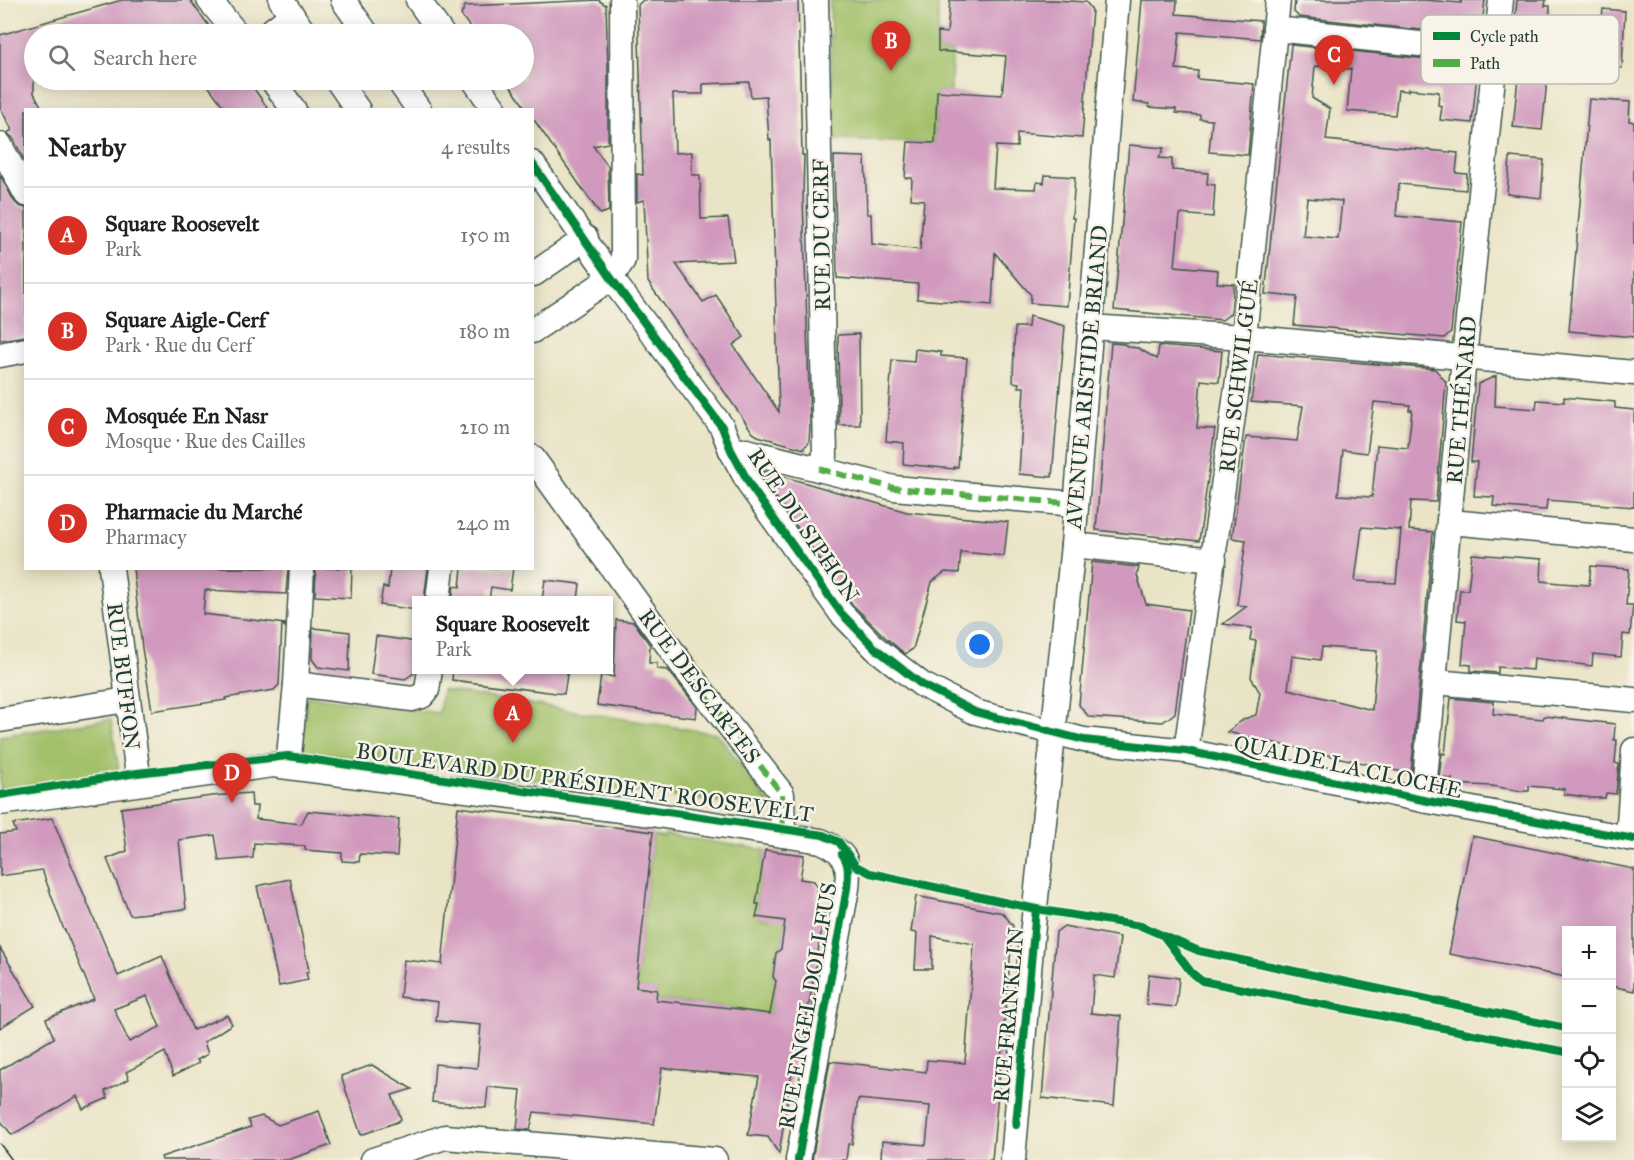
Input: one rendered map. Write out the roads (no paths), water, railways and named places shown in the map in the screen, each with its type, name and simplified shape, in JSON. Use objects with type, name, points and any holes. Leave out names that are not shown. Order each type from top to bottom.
[{"type":"street","points":[[209,0],[229,24]]},
{"type":"street","points":[[343,0],[360,24]]},
{"type":"street","points":[[418,0],[435,24]]},
{"type":"street","points":[[534,330],[611,278],[623,260],[622,0]]},
{"type":"street","name":"RUE DU CERF","points":[[816,0],[825,456],[819,469]]},
{"type":"street","name":"AVENUE ARISTIDE BRIAND","points":[[1040,872],[1073,545],[1117,0]]},
{"type":"street","name":"RUE SCHWILGUÉ","points":[[1186,751],[1244,337],[1278,0]]},
{"type":"street","name":"RUE THÉNARD","points":[[1500,15],[1501,0]]},
{"type":"street","points":[[1275,29],[1421,43]]},
{"type":"street","name":"RUE THÉNARD","points":[[1423,800],[1464,358],[1493,84]]},
{"type":"street","points":[[279,90],[293,108]]},
{"type":"street","points":[[344,90],[357,108]]},
{"type":"street","points":[[405,90],[418,108]]},
{"type":"street","points":[[481,90],[494,108]]},
{"type":"street","points":[[0,145],[24,190]]},
{"type":"street","name":"RUE DU SIPHON","points":[[534,166],[611,278],[722,427],[731,450],[751,487],[841,614],[876,648],[921,684],[975,712],[1054,743]]},
{"type":"street","points":[[534,278],[585,238]]},
{"type":"street","points":[[1090,327],[1244,337],[1634,374]]},
{"type":"street","points":[[0,354],[24,350]]},
{"type":"street","points":[[731,450],[747,451],[894,488],[1075,504]]},
{"type":"street","name":"RUE DESCARTES","points":[[534,460],[683,666],[782,794],[783,835]]},
{"type":"street","points":[[1450,522],[1634,539]]},
{"type":"street","points":[[1073,545],[1214,560]]},
{"type":"street","name":"RUE BUFFON","points":[[111,570],[139,783]]},
{"type":"street","points":[[288,766],[296,684],[302,570]]},
{"type":"street","points":[[438,596],[442,570]]},
{"type":"street","points":[[296,684],[412,699],[422,696],[427,690],[429,674]]},
{"type":"street","points":[[1434,682],[1634,700]]},
{"type":"street","points":[[0,720],[127,700]]},
{"type":"street","name":"QUAI DE LA CLOCHE","points":[[1054,743],[1084,740],[1186,751],[1423,800],[1631,839]]},
{"type":"street","points":[[1631,839],[1634,750]]},
{"type":"street","name":"BOULEVARD DU PRÉSIDENT ROOSEVELT","points":[[0,803],[273,765],[651,814],[821,841],[835,847],[845,858]]},
{"type":"street","name":"RUE ENGEL DOLLFUS","points":[[798,1160],[849,871],[845,858]]},
{"type":"street","name":"RUE FRANKLIN","points":[[1013,1160],[1040,872]]},
{"type":"street","points":[[373,1160],[445,1137],[715,1160]]},
{"type":"tram line","points":[[0,1144],[12,1160]]},
{"type":"place","name":"Square Aigle-Cerf","points":[[891,71]]},
{"type":"place","name":"Mosquée En Nasr","points":[[1334,85]]},
{"type":"place","name":"Square Roosevelt","points":[[513,743]]},
{"type":"place","name":"Pharmacie du Marché","points":[[232,803]]}]
